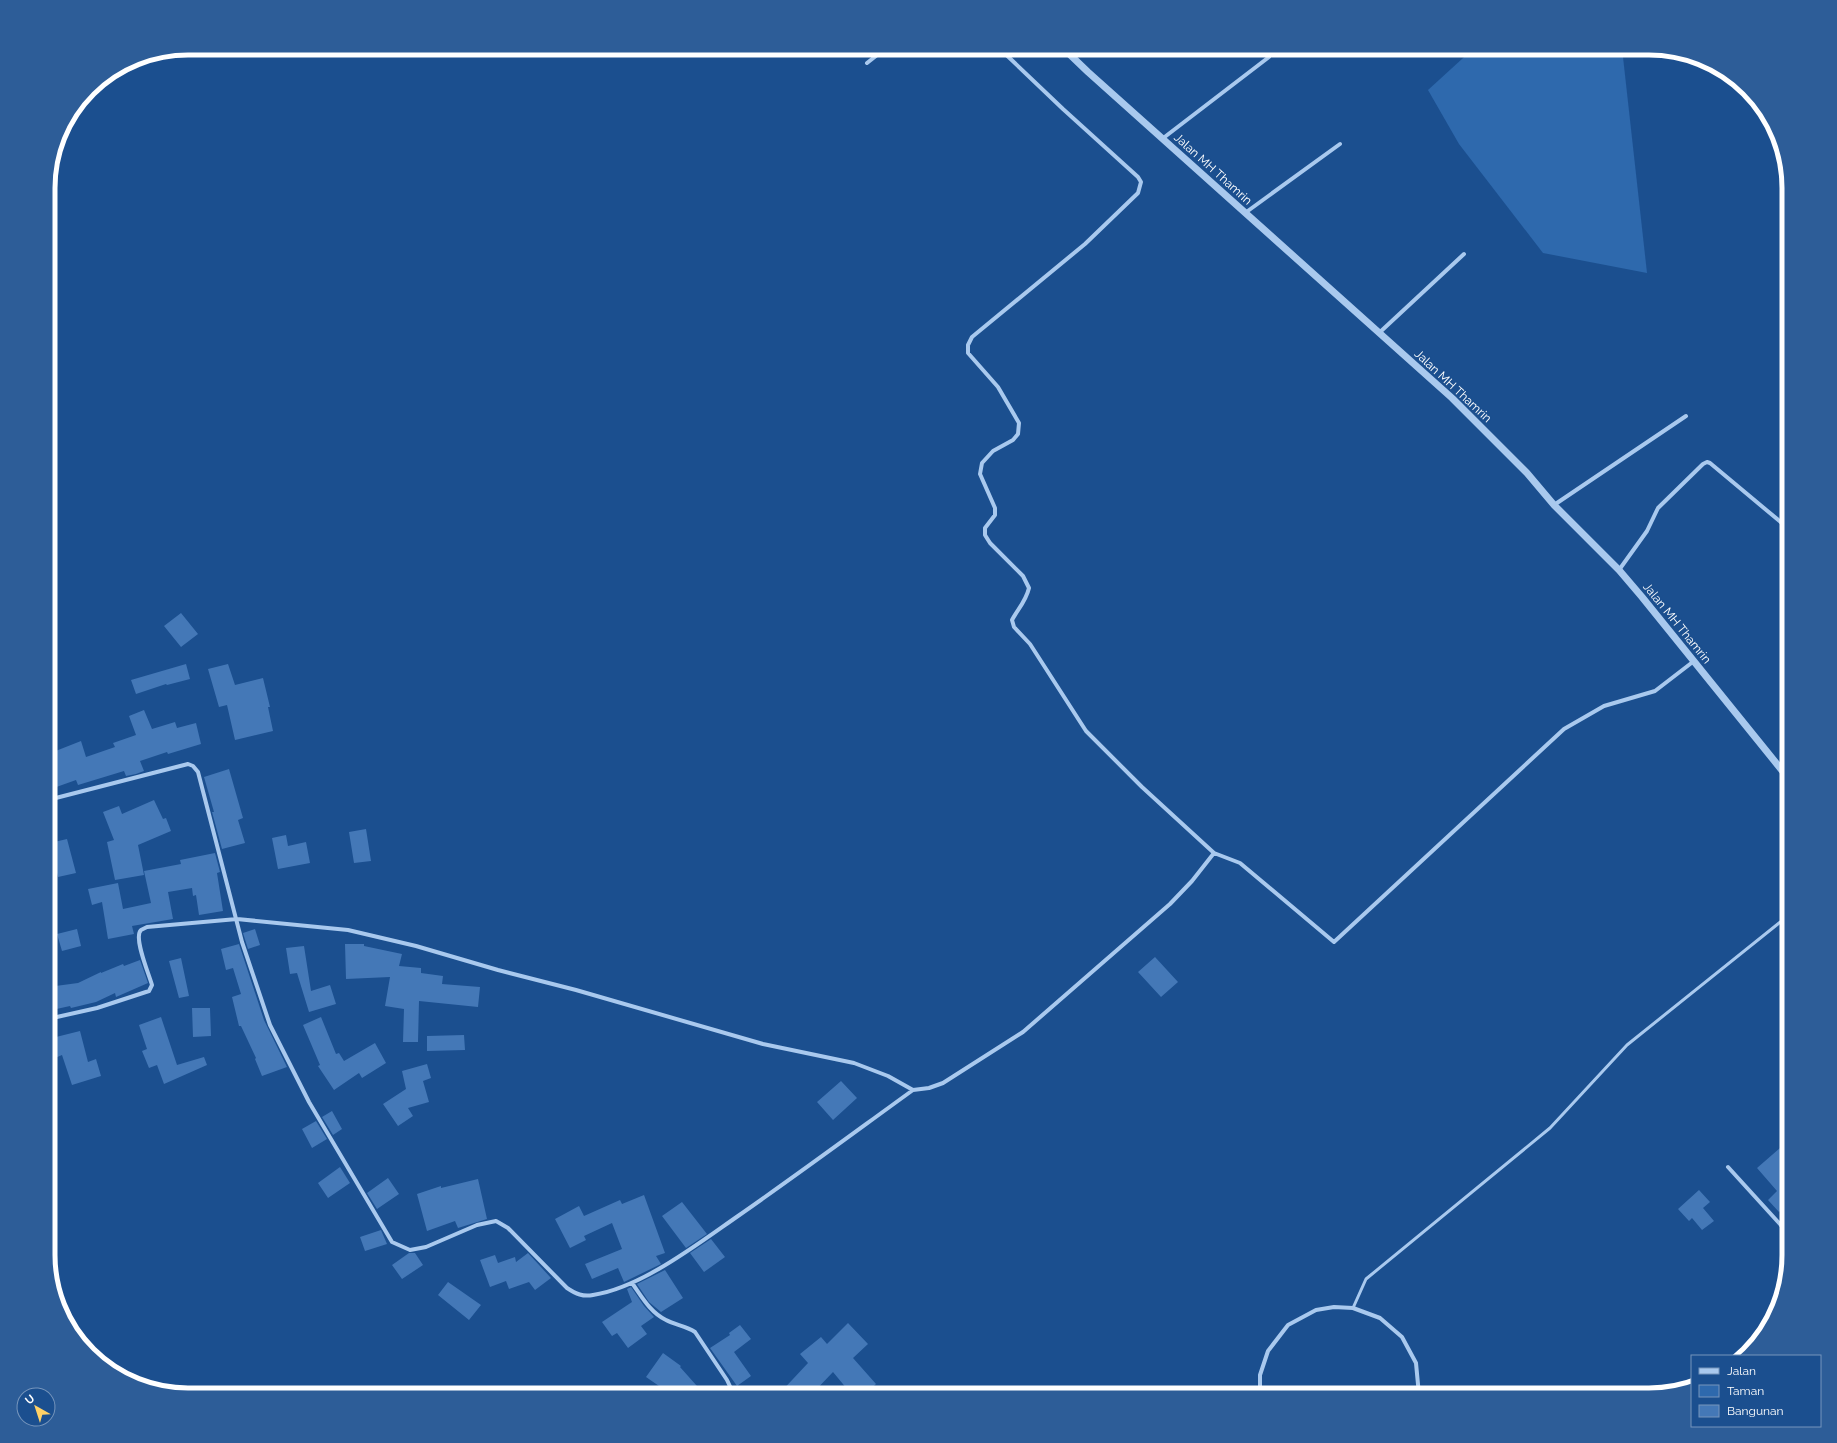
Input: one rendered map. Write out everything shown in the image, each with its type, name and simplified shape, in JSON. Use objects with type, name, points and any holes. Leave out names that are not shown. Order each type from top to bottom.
[{"type":"street","points":[[866,63],[877,55]]},
{"type":"street","points":[[1006,55],[1062,109],[1138,177],[1141,182],[1138,193],[1085,244],[972,337],[968,345],[968,353],[998,387],[1019,423],[1018,434],[1013,440],[993,451],[982,463],[980,474],[996,508],[994,515],[985,528],[985,535],[995,549],[1022,576],[1029,588],[1026,600],[1016,611],[1012,620],[1014,627],[1030,644],[1086,731],[1142,787],[1214,853],[1240,863],[1334,942],[1564,729],[1604,706],[1655,691],[1694,661]]},
{"type":"street","name":"Jalan MH Thamrin","points":[[1071,55],[1162,139],[1452,398],[1527,473],[1554,506],[1619,570],[1782,770]]},
{"type":"street","points":[[1162,139],[1269,57]]},
{"type":"street","points":[[1245,213],[1340,144]]},
{"type":"street","points":[[1379,333],[1464,254]]},
{"type":"street","points":[[1554,506],[1686,416]]},
{"type":"street","points":[[1619,570],[1647,531],[1658,508],[1703,464],[1707,462],[1782,523]]},
{"type":"street","points":[[55,798],[188,764],[193,766],[198,772],[242,942],[270,1025],[309,1102],[392,1242],[410,1250],[426,1247],[477,1224],[496,1221],[508,1228],[568,1288],[578,1295],[592,1296],[632,1283],[673,1260],[913,1090],[929,1088],[943,1083],[1023,1032],[1170,904],[1192,881],[1214,853]]},
{"type":"street","points":[[55,1017],[96,1008],[149,991],[152,984],[140,947],[138,935],[141,930],[147,927],[237,920],[348,930],[416,946],[763,1044],[854,1063],[888,1076],[913,1090]]},
{"type":"street","points":[[1728,1167],[1782,1226]]},
{"type":"street","points":[[632,1283],[654,1312],[667,1321],[688,1327],[695,1332],[731,1388]]},
{"type":"street","points":[[1260,1388],[1260,1374],[1268,1351],[1288,1325],[1316,1310],[1334,1307],[1353,1308],[1380,1318],[1402,1337],[1416,1363],[1418,1388]]},
{"type":"lane","points":[[1353,1308],[1366,1279],[1550,1128],[1628,1045],[1782,921]]},
{"type":"green space","points":[[1466,55],[1623,55],[1647,273],[1543,253],[1459,144],[1428,90]]},
{"type":"building","points":[[181,613],[198,634],[181,647],[164,626]]},
{"type":"building","points":[[186,664],[190,679],[166,684],[136,694],[131,680]]},
{"type":"building","points":[[228,664],[235,685],[263,678],[270,707],[268,707],[273,731],[235,740],[227,705],[219,707],[208,669]]},
{"type":"building","points":[[144,710],[152,729],[175,722],[177,728],[196,723],[201,744],[168,754],[167,752],[140,761],[144,771],[136,774],[126,776],[124,771],[78,785],[76,780],[55,788],[55,751],[81,741],[86,757],[115,747],[113,743],[136,735],[129,716]]},
{"type":"building","points":[[229,769],[243,818],[238,820],[245,843],[222,849],[212,812],[214,812],[204,777]]},
{"type":"building","points":[[154,800],[163,819],[166,818],[171,831],[138,845],[144,875],[115,880],[107,842],[114,840],[103,812],[119,806],[122,814]]},
{"type":"building","points":[[366,829],[371,861],[354,863],[349,832]]},
{"type":"building","points":[[286,835],[288,846],[306,842],[310,863],[278,869],[272,838]]},
{"type":"building","points":[[67,839],[76,873],[58,877],[55,864],[55,842]]},
{"type":"building","points":[[215,853],[220,872],[217,873],[223,911],[199,915],[196,895],[193,896],[192,888],[168,892],[173,919],[132,926],[134,934],[108,939],[102,902],[92,905],[88,889],[118,883],[123,909],[151,903],[144,871],[181,864],[180,860]]},
{"type":"building","points":[[77,929],[81,946],[62,951],[57,934]]},
{"type":"building","points":[[255,929],[260,945],[248,949],[243,933]]},
{"type":"building","points":[[239,944],[264,1020],[287,1067],[262,1076],[255,1059],[256,1058],[241,1026],[239,1026],[232,997],[241,994],[233,968],[226,970],[221,949]]},
{"type":"building","points":[[345,944],[364,944],[364,946],[402,954],[399,966],[421,968],[421,973],[443,976],[442,984],[480,987],[478,1007],[419,1001],[418,1042],[403,1042],[404,1009],[385,1006],[390,977],[346,979]]},
{"type":"building","points":[[304,946],[311,991],[330,985],[336,1004],[309,1012],[297,973],[290,974],[286,948]]},
{"type":"building","points":[[1155,957],[1178,982],[1161,997],[1138,972]]},
{"type":"building","points":[[181,958],[189,996],[179,998],[169,961]]},
{"type":"building","points":[[140,960],[148,983],[116,997],[115,993],[96,1002],[71,1008],[70,1006],[55,1009],[55,986],[78,983],[101,972],[123,964],[124,966]]},
{"type":"building","points":[[192,1008],[210,1008],[211,1036],[193,1037]]},
{"type":"building","points":[[161,1017],[177,1065],[204,1057],[207,1065],[164,1084],[157,1065],[149,1068],[142,1051],[147,1049],[139,1025]]},
{"type":"building","points":[[321,1017],[336,1054],[339,1053],[344,1061],[375,1043],[386,1063],[362,1078],[359,1073],[334,1090],[318,1066],[320,1065],[303,1025]]},
{"type":"building","points":[[80,1031],[88,1062],[96,1059],[101,1076],[72,1085],[62,1055],[55,1058],[55,1037]]},
{"type":"building","points":[[464,1035],[465,1050],[427,1051],[427,1036]]},
{"type":"building","points":[[427,1064],[431,1078],[423,1081],[429,1102],[408,1108],[413,1116],[398,1126],[383,1104],[406,1089],[402,1071]]},
{"type":"building","points":[[841,1081],[857,1098],[833,1120],[817,1102]]},
{"type":"building","points":[[332,1111],[342,1129],[333,1135],[322,1117]]},
{"type":"building","points":[[316,1121],[327,1139],[312,1148],[302,1129]]},
{"type":"building","points":[[1782,1146],[1782,1209],[1779,1212],[1768,1200],[1777,1191],[1757,1168]]},
{"type":"building","points":[[340,1167],[350,1183],[328,1198],[318,1183]]},
{"type":"building","points":[[388,1178],[399,1194],[377,1209],[367,1193]]},
{"type":"building","points":[[478,1179],[487,1219],[458,1228],[455,1221],[427,1231],[417,1194],[441,1186],[441,1188]]},
{"type":"building","points":[[1699,1190],[1710,1202],[1703,1208],[1714,1221],[1702,1230],[1692,1218],[1689,1221],[1678,1209]]},
{"type":"building","points":[[644,1195],[665,1253],[656,1256],[661,1264],[624,1282],[618,1268],[592,1279],[585,1264],[622,1249],[612,1223],[584,1236],[586,1240],[570,1248],[555,1219],[579,1206],[584,1216],[620,1200],[622,1204]]},
{"type":"building","points":[[682,1202],[707,1234],[686,1248],[662,1216]]},
{"type":"building","points":[[381,1230],[387,1244],[365,1251],[360,1237]]},
{"type":"building","points":[[711,1239],[725,1257],[704,1272],[690,1253]]},
{"type":"building","points":[[409,1253],[415,1253],[423,1265],[402,1279],[392,1265]]},
{"type":"building","points":[[528,1253],[551,1278],[535,1290],[529,1282],[509,1289],[506,1281],[490,1287],[480,1260],[495,1255],[498,1263],[515,1257],[516,1262]]},
{"type":"building","points":[[665,1270],[683,1298],[661,1312],[649,1302],[637,1284]]},
{"type":"building","points":[[448,1282],[481,1305],[469,1320],[438,1295]]},
{"type":"building","points":[[631,1287],[644,1306],[654,1317],[641,1326],[647,1334],[628,1348],[617,1333],[612,1336],[602,1322],[632,1302],[627,1289]]},
{"type":"building","points":[[848,1323],[868,1344],[853,1358],[876,1384],[872,1388],[846,1388],[833,1372],[818,1388],[785,1388],[808,1363],[800,1354],[821,1337],[827,1344]]},
{"type":"building","points":[[740,1325],[751,1339],[734,1352],[751,1376],[737,1386],[710,1348],[730,1335],[729,1333]]},
{"type":"building","points":[[663,1353],[681,1366],[680,1367],[699,1388],[662,1388],[646,1377]]}]
